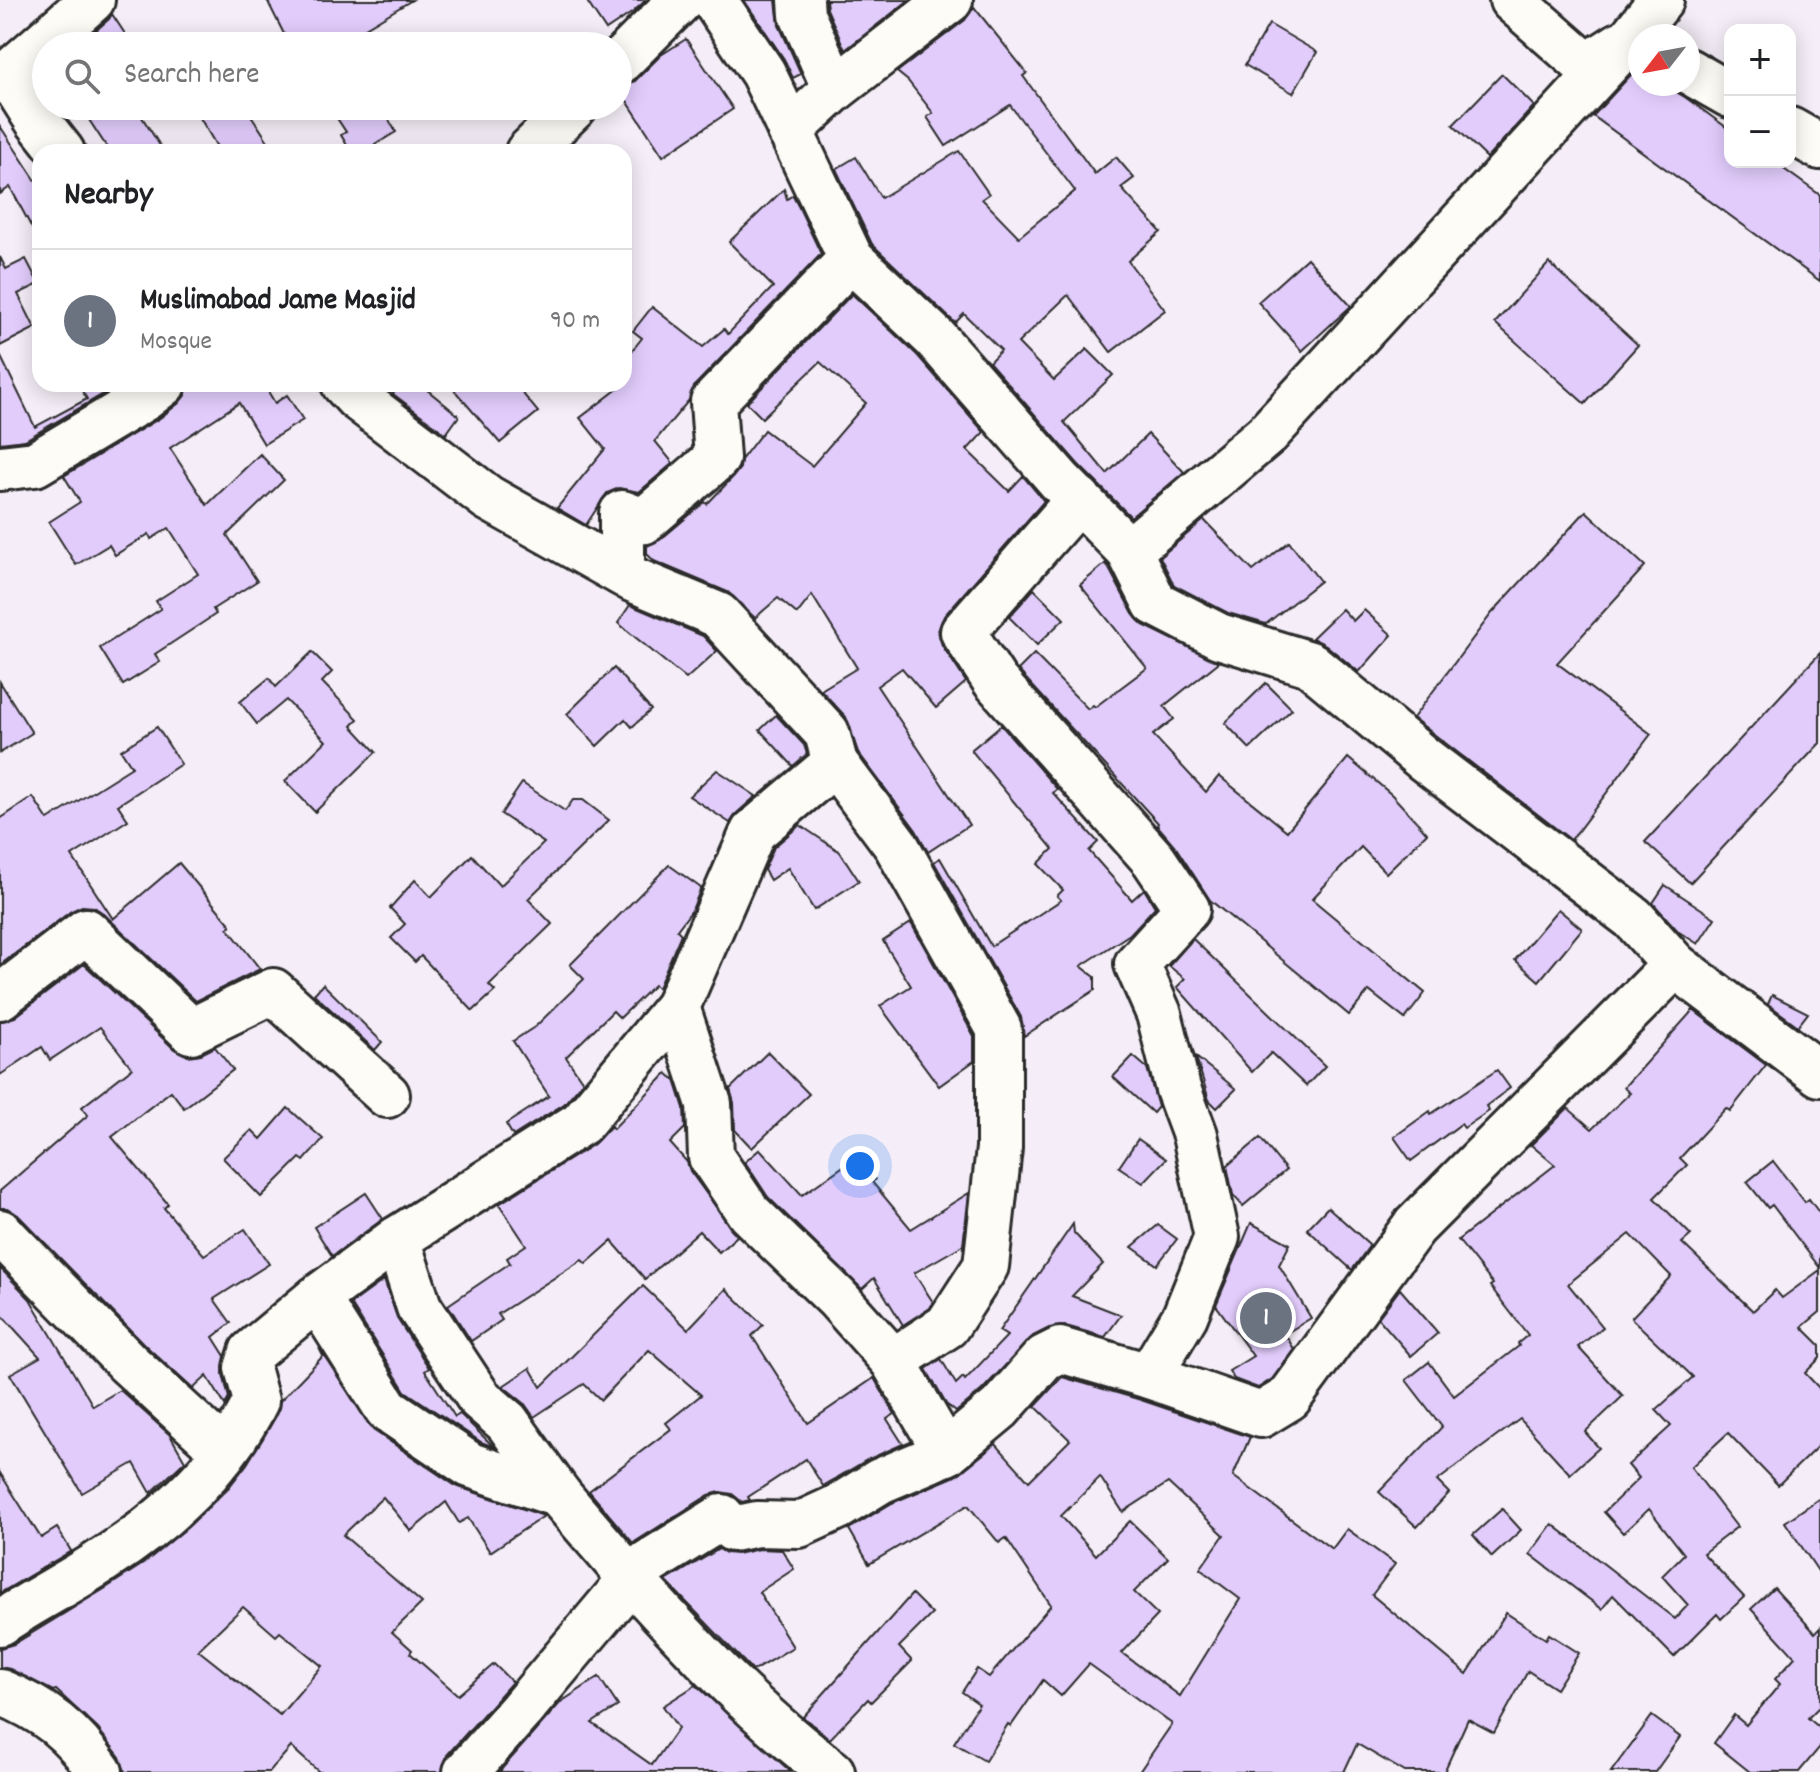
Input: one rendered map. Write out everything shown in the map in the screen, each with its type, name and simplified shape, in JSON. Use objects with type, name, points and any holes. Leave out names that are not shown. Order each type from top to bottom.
[{"type":"street","points":[[56,32],[92,0]]},
{"type":"street","points":[[632,49],[681,0]]},
{"type":"street","points":[[714,0],[763,73],[851,259],[935,338],[1129,551],[1155,603],[1219,636],[1310,664],[1424,759],[1633,918],[1675,965],[1820,1074]]},
{"type":"street","points":[[801,0],[802,15],[835,89]]},
{"type":"street","points":[[790,131],[835,89],[950,0]]},
{"type":"street","points":[[1512,0],[1587,66],[1628,45]]},
{"type":"street","points":[[1646,24],[1661,0]]},
{"type":"street","points":[[1129,551],[1267,434],[1628,48]]},
{"type":"street","points":[[32,53],[4,78],[32,114]]},
{"type":"street","points":[[1700,78],[1724,92]]},
{"type":"street","points":[[37,120],[56,144]]},
{"type":"street","points":[[536,144],[561,120]]},
{"type":"street","points":[[1796,133],[1820,147]]},
{"type":"street","points":[[622,573],[622,513],[644,521],[717,458],[713,402],[851,259]]},
{"type":"street","points":[[0,468],[35,464],[153,392]]},
{"type":"street","points":[[351,392],[488,498],[622,573],[718,615],[827,733],[835,763],[896,845],[999,1029],[999,1148],[986,1266],[947,1326],[893,1361]]},
{"type":"street","points":[[1079,499],[963,632],[995,681],[1154,860],[1187,909],[1137,964],[1159,1014],[1178,1089],[1195,1135],[1217,1237],[1185,1316],[1149,1376]]},
{"type":"street","points":[[0,1623],[106,1558],[174,1509],[224,1451],[256,1401],[247,1368],[252,1352],[317,1298],[397,1239],[581,1123],[677,1007],[753,832],[835,763]]},
{"type":"street","points":[[0,997],[86,931],[191,1031],[273,991],[387,1095]]},
{"type":"street","points":[[466,1772],[648,1563],[722,1517],[733,1529],[757,1524],[799,1525],[838,1507],[880,1481],[946,1453],[1000,1408],[1044,1358],[1060,1350],[1149,1376],[1261,1415],[1289,1398],[1414,1227],[1675,965]]},
{"type":"street","points":[[677,1007],[709,1104],[711,1157],[749,1213],[837,1298],[893,1361],[946,1453]]},
{"type":"street","points":[[0,1232],[128,1363],[224,1451]]},
{"type":"street","points":[[397,1239],[419,1307],[479,1398],[507,1422],[559,1495],[696,1649],[791,1741],[832,1772]]},
{"type":"street","points":[[317,1298],[387,1409],[470,1465],[559,1495]]},
{"type":"street","points":[[0,1692],[52,1718],[82,1745],[100,1772]]},
{"type":"building","points":[[267,0],[412,0],[358,32],[283,32]]},
{"type":"building","points":[[586,0],[646,0],[606,30]]},
{"type":"building","points":[[744,0],[776,0],[779,25],[801,74],[793,78],[784,59]]},
{"type":"building","points":[[826,0],[909,0],[845,50]]},
{"type":"building","points":[[974,7],[1027,73],[1023,76],[1095,174],[1116,157],[1134,178],[1121,188],[1161,232],[1128,261],[1165,310],[1111,352],[1068,295],[1018,343],[1054,380],[1087,349],[1113,375],[1064,422],[1107,474],[1148,434],[1184,472],[1131,517],[1078,464],[989,362],[1001,350],[964,314],[955,323],[872,244],[836,169],[856,157],[881,198],[959,151],[989,194],[982,199],[1019,237],[1075,191],[1010,105],[946,146],[927,117],[933,113],[897,72],[965,20]]},
{"type":"building","points":[[112,14],[124,32],[94,32]]},
{"type":"building","points":[[1269,24],[1317,52],[1293,93],[1245,65]]},
{"type":"building","points":[[686,39],[733,109],[663,156],[632,108],[632,83],[661,55]]},
{"type":"building","points":[[1502,74],[1534,106],[1487,158],[1453,125]]},
{"type":"building","points":[[1628,78],[1628,96],[1683,96],[1724,126],[1724,168],[1782,168],[1820,195],[1820,281],[1593,116]]},
{"type":"building","points":[[89,120],[144,120],[159,144],[105,144]]},
{"type":"building","points":[[201,120],[254,120],[270,144],[215,144]]},
{"type":"building","points":[[338,120],[389,120],[396,132],[376,144],[346,144],[341,135],[346,132]]},
{"type":"building","points":[[0,126],[32,175],[32,228],[10,187],[0,194]]},
{"type":"building","points":[[784,189],[787,199],[793,195],[821,254],[695,385],[689,400],[655,441],[673,463],[639,492],[619,488],[607,493],[586,525],[557,508],[605,449],[580,418],[614,392],[632,392],[632,351],[642,338],[633,331],[652,307],[703,347],[724,329],[728,334],[773,287],[729,242]]},
{"type":"building","points":[[0,257],[6,269],[26,259],[32,271],[32,287],[18,294],[32,322],[32,330],[0,346]]},
{"type":"building","points":[[1307,258],[1351,306],[1302,351],[1258,302]]},
{"type":"building","points":[[1549,263],[1638,345],[1585,404],[1495,323]]},
{"type":"building","points":[[852,294],[917,355],[984,432],[967,450],[1009,491],[1023,476],[1044,501],[944,616],[938,631],[942,645],[966,682],[936,708],[902,668],[877,686],[969,825],[928,852],[916,830],[858,752],[846,717],[821,690],[857,668],[812,595],[797,614],[778,598],[755,618],[728,592],[654,561],[647,554],[647,546],[660,540],[705,502],[707,504],[733,477],[740,468],[741,460],[764,430],[812,466],[866,403],[820,362],[762,418],[747,403]]},
{"type":"building","points":[[0,355],[35,427],[87,399],[83,392],[106,392],[25,440],[0,443]]},
{"type":"building","points":[[268,392],[275,403],[287,395],[303,420],[264,444],[239,403],[170,448],[207,505],[260,454],[284,480],[227,535],[257,581],[213,609],[216,614],[155,654],[160,662],[123,685],[100,648],[161,609],[156,601],[198,574],[169,528],[151,539],[149,534],[115,555],[109,545],[76,565],[49,522],[80,502],[64,476],[160,418],[186,394]]},
{"type":"building","points":[[430,392],[459,416],[446,434],[393,394]]},
{"type":"building","points":[[456,392],[522,392],[538,412],[500,443]]},
{"type":"building","points":[[1586,511],[1645,566],[1557,663],[1651,734],[1571,840],[1413,718],[1492,613]]},
{"type":"building","points":[[1204,520],[1253,571],[1289,542],[1320,581],[1266,624],[1228,613],[1174,585],[1160,557]]},
{"type":"building","points":[[1106,563],[1133,614],[1143,625],[1219,662],[1164,706],[1174,719],[1153,735],[1206,792],[1219,776],[1287,831],[1348,758],[1392,795],[1427,833],[1386,873],[1361,847],[1312,899],[1425,993],[1405,1019],[1369,991],[1349,1015],[1210,900],[1158,823],[1018,670],[1034,654],[1088,709],[1147,668],[1080,585]]},
{"type":"building","points":[[1034,589],[1064,619],[1037,645],[1009,617]]},
{"type":"building","points":[[630,605],[703,636],[717,651],[686,679],[618,623]]},
{"type":"building","points":[[1342,609],[1353,621],[1364,610],[1392,635],[1359,672],[1326,645],[1312,638]]},
{"type":"building","points":[[312,652],[332,672],[322,682],[358,719],[352,726],[376,752],[315,812],[285,781],[326,741],[286,700],[257,724],[240,702],[269,678],[276,687]]},
{"type":"building","points":[[1820,653],[1820,743],[1690,883],[1645,842]]},
{"type":"building","points":[[614,668],[651,710],[632,727],[625,719],[597,746],[567,714]]},
{"type":"building","points":[[0,682],[32,733],[0,753]]},
{"type":"building","points":[[1266,683],[1292,709],[1250,749],[1225,723]]},
{"type":"building","points":[[776,715],[804,745],[807,754],[793,766],[760,730]]},
{"type":"building","points":[[1001,725],[1057,789],[1053,793],[1098,842],[1089,851],[1132,900],[1144,889],[1155,907],[1130,934],[1081,966],[1095,977],[1095,990],[1024,1036],[1021,1017],[934,862],[940,858],[991,946],[1061,900],[1057,896],[1063,890],[1038,864],[1053,849],[971,750]]},
{"type":"building","points":[[157,727],[181,764],[118,805],[128,820],[72,856],[113,919],[179,863],[231,925],[228,928],[260,969],[196,1001],[103,913],[94,907],[82,906],[0,965],[0,819],[33,797],[48,820],[132,767],[121,750]]},
{"type":"building","points":[[717,770],[756,796],[730,823],[689,796]]},
{"type":"building","points":[[522,783],[565,811],[573,800],[583,800],[609,820],[528,899],[552,924],[489,985],[495,991],[473,1011],[421,956],[415,962],[391,938],[405,924],[390,908],[415,880],[431,897],[472,855],[500,886],[544,843],[501,814]]},
{"type":"building","points":[[800,825],[840,852],[859,881],[814,910],[788,868],[770,880],[764,870],[774,847]]},
{"type":"building","points":[[669,865],[701,888],[692,910],[677,930],[681,934],[658,988],[654,985],[620,1018],[613,1011],[566,1057],[583,1082],[564,1104],[513,1136],[506,1124],[549,1096],[513,1041],[536,1026],[584,979],[570,965]]},
{"type":"building","points":[[1665,885],[1715,918],[1698,944],[1679,932],[1653,903]]},
{"type":"building","points":[[1558,909],[1582,929],[1539,981],[1515,960]]},
{"type":"building","points":[[911,923],[974,1036],[974,1061],[939,1086],[880,1006],[911,986],[883,941]]},
{"type":"building","points":[[1193,939],[1325,1066],[1306,1086],[1271,1053],[1252,1072],[1177,987],[1185,979],[1169,966]]},
{"type":"building","points":[[84,964],[174,1049],[188,1056],[215,1047],[233,1070],[184,1108],[171,1091],[112,1137],[168,1204],[164,1208],[204,1255],[245,1229],[269,1264],[214,1299],[231,1323],[213,1337],[225,1356],[223,1374],[229,1398],[225,1405],[207,1376],[193,1389],[145,1345],[18,1215],[7,1208],[0,1208],[0,1191],[88,1115],[82,1107],[132,1068],[100,1027],[50,1060],[42,1047],[0,1075],[0,1021],[15,1017]]},
{"type":"building","points":[[323,984],[382,1042],[375,1050],[314,994]]},
{"type":"building","points":[[1772,995],[1808,1013],[1798,1026],[1768,1004]]},
{"type":"building","points":[[1693,1010],[1766,1065],[1730,1111],[1726,1108],[1680,1158],[1687,1165],[1654,1198],[1691,1235],[1682,1243],[1753,1311],[1775,1290],[1782,1298],[1820,1270],[1820,1312],[1802,1327],[1820,1345],[1820,1358],[1805,1373],[1820,1389],[1820,1444],[1778,1485],[1728,1433],[1691,1467],[1737,1527],[1703,1553],[1744,1597],[1721,1619],[1717,1614],[1674,1657],[1613,1595],[1602,1609],[1530,1554],[1552,1524],[1675,1619],[1688,1605],[1662,1576],[1684,1554],[1649,1509],[1623,1533],[1604,1512],[1639,1478],[1628,1465],[1671,1426],[1656,1410],[1693,1377],[1631,1318],[1671,1276],[1630,1234],[1568,1284],[1603,1327],[1578,1347],[1623,1396],[1585,1432],[1599,1448],[1570,1474],[1520,1419],[1437,1481],[1449,1493],[1417,1527],[1379,1492],[1442,1427],[1406,1380],[1429,1362],[1454,1396],[1519,1346],[1518,1343],[1528,1335],[1458,1240],[1555,1165],[1531,1145],[1568,1108],[1592,1129],[1630,1093],[1624,1087]]},
{"type":"building","points":[[768,1052],[809,1094],[752,1148],[735,1130],[730,1089]]},
{"type":"building","points":[[1133,1056],[1147,1068],[1158,1107],[1153,1113],[1113,1077]]},
{"type":"building","points":[[1196,1057],[1236,1089],[1217,1108],[1209,1100]]},
{"type":"building","points":[[1497,1070],[1510,1088],[1486,1106],[1489,1111],[1464,1128],[1461,1124],[1411,1161],[1394,1137]]},
{"type":"building","points":[[667,1073],[675,1080],[684,1108],[685,1128],[670,1143],[687,1162],[690,1171],[737,1236],[719,1252],[699,1231],[645,1279],[612,1241],[586,1264],[582,1260],[498,1314],[502,1320],[471,1341],[448,1305],[510,1263],[507,1258],[526,1245],[499,1204],[594,1144],[611,1126],[613,1129]]},
{"type":"building","points":[[288,1108],[323,1139],[304,1161],[300,1158],[261,1197],[223,1158],[252,1130],[261,1139]]},
{"type":"building","points":[[1260,1138],[1286,1170],[1243,1206],[1233,1195],[1227,1166]]},
{"type":"building","points":[[1138,1139],[1166,1159],[1143,1183],[1119,1167]]},
{"type":"building","points":[[760,1149],[802,1195],[858,1156],[875,1180],[872,1182],[911,1229],[969,1193],[963,1245],[914,1273],[933,1302],[929,1308],[903,1325],[874,1278],[862,1289],[768,1197],[745,1162]]},
{"type":"building","points":[[1773,1161],[1805,1202],[1809,1199],[1820,1214],[1820,1268],[1772,1205],[1768,1208],[1747,1182]]},
{"type":"building","points":[[366,1193],[383,1219],[332,1256],[314,1227]]},
{"type":"building","points":[[1328,1207],[1370,1245],[1352,1270],[1307,1229]]},
{"type":"building","points":[[1251,1223],[1290,1244],[1279,1265],[1311,1318],[1285,1334],[1294,1349],[1272,1379],[1258,1388],[1234,1379],[1229,1371],[1253,1356],[1216,1305]]},
{"type":"building","points":[[1073,1224],[1074,1233],[1103,1264],[1072,1296],[1121,1315],[1105,1337],[1066,1326],[1049,1328],[1033,1336],[982,1390],[956,1412],[946,1404],[926,1369],[941,1359],[956,1384],[963,1377],[965,1380],[1007,1336],[999,1331]]},
{"type":"building","points":[[1158,1225],[1177,1239],[1157,1265],[1132,1247]]},
{"type":"building","points":[[0,1268],[30,1299],[93,1406],[120,1390],[170,1435],[185,1461],[151,1493],[134,1463],[82,1493],[10,1374],[40,1357],[0,1313]]},
{"type":"building","points":[[384,1280],[398,1320],[429,1368],[425,1371],[455,1417],[460,1414],[494,1447],[481,1442],[405,1391],[351,1304]]},
{"type":"building","points":[[643,1286],[688,1329],[726,1289],[763,1325],[752,1336],[808,1423],[874,1378],[895,1414],[887,1419],[903,1444],[867,1460],[823,1486],[806,1459],[748,1497],[750,1500],[742,1502],[732,1494],[720,1492],[709,1495],[633,1543],[589,1491],[671,1429],[666,1423],[701,1395],[649,1350],[601,1400],[584,1384],[534,1417],[524,1403],[503,1386],[530,1368],[541,1387]]},
{"type":"building","points":[[1400,1289],[1438,1333],[1411,1356],[1378,1318]]},
{"type":"building","points":[[319,1348],[373,1430],[456,1486],[544,1516],[490,1552],[468,1518],[459,1523],[446,1502],[411,1531],[383,1497],[343,1535],[422,1603],[392,1632],[412,1650],[410,1653],[458,1695],[494,1664],[512,1682],[447,1755],[442,1772],[319,1772],[291,1747],[269,1772],[125,1772],[120,1757],[98,1729],[56,1690],[0,1667],[0,1648],[14,1644],[106,1588],[143,1564],[188,1527],[229,1487],[278,1413],[279,1402],[323,1356]],"holes":[[[243,1607],[276,1636],[280,1632],[322,1666],[280,1715],[198,1650]]]},
{"type":"building","points":[[1062,1377],[1250,1437],[1233,1476],[1332,1549],[1347,1529],[1395,1564],[1372,1595],[1467,1674],[1506,1613],[1546,1639],[1549,1634],[1579,1653],[1556,1689],[1528,1671],[1494,1733],[1468,1719],[1444,1772],[1405,1772],[1357,1744],[1344,1772],[1139,1772],[1172,1724],[1089,1664],[1061,1696],[1043,1680],[1011,1726],[1008,1724],[985,1761],[954,1743],[979,1704],[962,1692],[977,1669],[989,1677],[1051,1605],[1006,1538],[999,1543],[968,1505],[869,1564],[849,1529],[892,1503],[956,1476],[996,1444],[1029,1481],[1070,1440],[1035,1406]],"holes":[[[1100,1477],[1123,1512],[1168,1483],[1224,1535],[1200,1569],[1240,1599],[1180,1696],[1122,1653],[1158,1615],[1134,1592],[1168,1558],[1130,1521],[1096,1555],[1061,1516]]]},
{"type":"building","points":[[0,1473],[41,1538],[57,1528],[71,1551],[0,1593]]},
{"type":"building","points":[[1820,1498],[1820,1574],[1785,1522]]},
{"type":"building","points":[[1502,1509],[1521,1530],[1492,1557],[1473,1535]]},
{"type":"building","points":[[719,1549],[737,1554],[759,1549],[782,1550],[794,1569],[759,1592],[793,1647],[753,1671],[666,1581]]},
{"type":"building","points":[[1774,1588],[1815,1633],[1820,1628],[1820,1706],[1808,1718],[1820,1728],[1820,1747],[1799,1772],[1750,1772],[1714,1743],[1734,1715],[1746,1725],[1780,1684],[1775,1679],[1795,1657],[1751,1609]]},
{"type":"building","points":[[912,1594],[932,1614],[899,1647],[912,1661],[871,1702],[868,1699],[830,1739],[803,1717]]},
{"type":"building","points":[[599,1677],[618,1706],[592,1723],[652,1765],[678,1728],[663,1706],[696,1685],[791,1772],[499,1772],[561,1702]]},
{"type":"building","points":[[1652,1716],[1680,1737],[1655,1772],[1611,1772]]},
{"type":"place","name":"Muslimabad Jame Masjid","points":[[1266,1318]]}]
